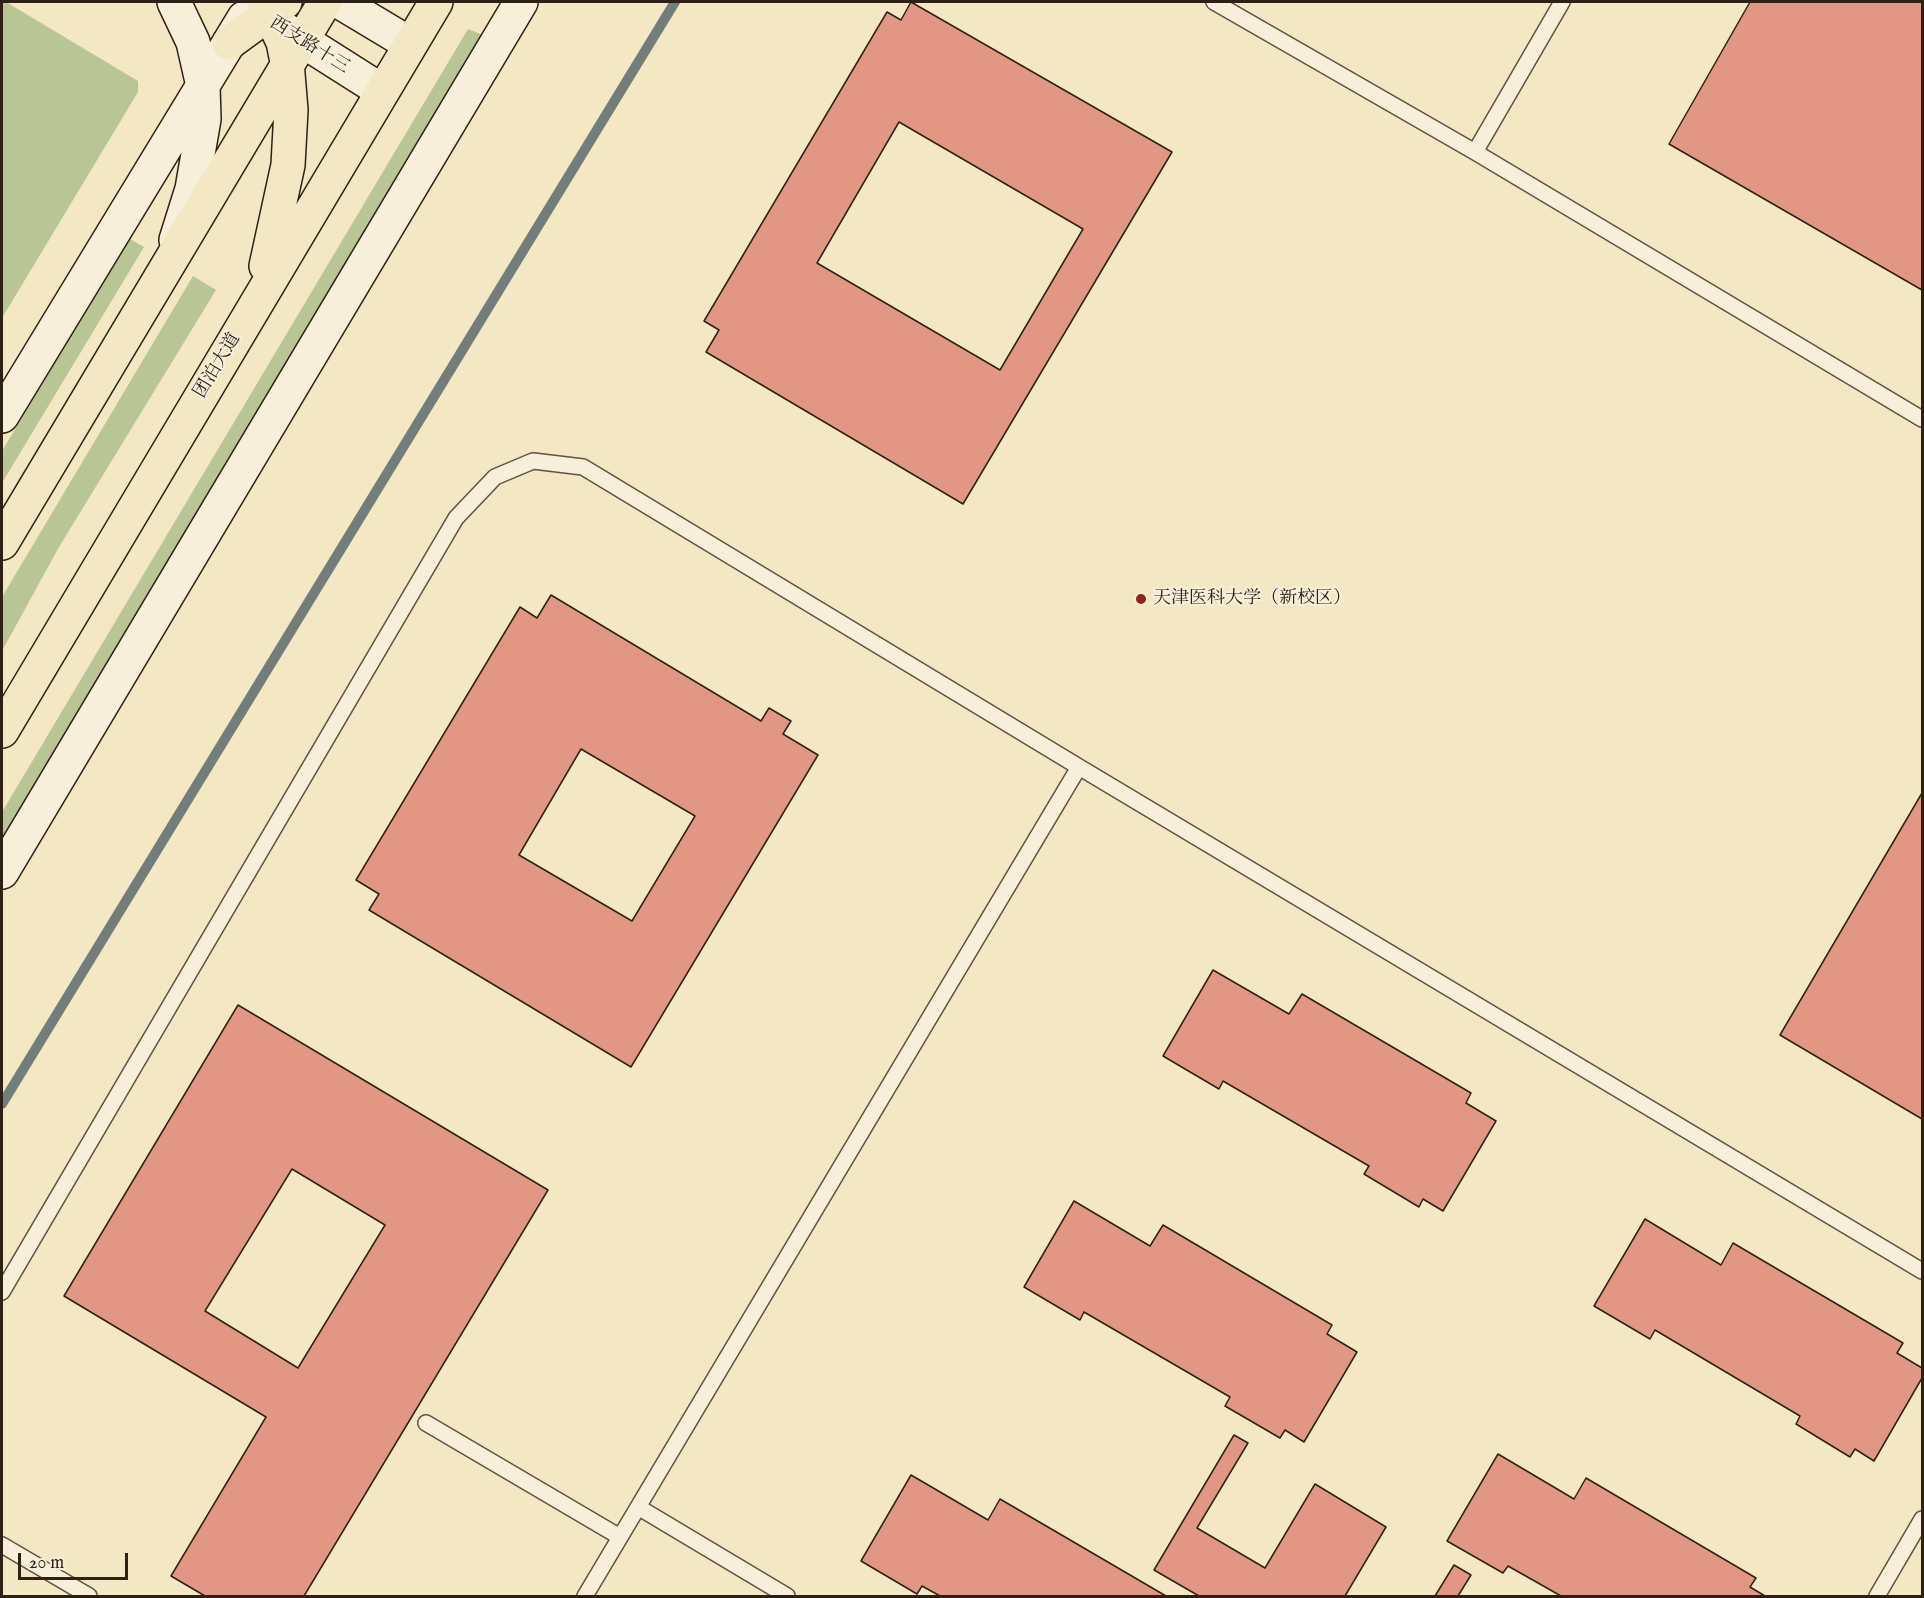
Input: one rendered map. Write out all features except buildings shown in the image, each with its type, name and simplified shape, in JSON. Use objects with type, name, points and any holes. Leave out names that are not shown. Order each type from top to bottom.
[{"type":"highway","points":[[229,43],[269,17],[325,2]]},
{"type":"highway","name":"团泊大道","points":[[2,730],[436,2]]},
{"type":"highway","points":[[2,543],[169,263],[269,17]]},
{"type":"highway","points":[[251,310],[268,261],[288,165],[291,110],[269,17]]},
{"type":"street","points":[[169,263],[192,189],[204,118],[203,86],[193,42],[174,2]]},
{"type":"street","points":[[340,2],[410,44]]},
{"type":"street","points":[[2,872],[521,2]]},
{"type":"street","name":"西支路十三","points":[[269,17],[382,91]]},
{"type":"street","points":[[2,416],[229,43]]},
{"type":"lane","points":[[1214,2],[1475,152],[1923,419]]},
{"type":"lane","points":[[1475,152],[1562,2]]},
{"type":"lane","points":[[2,1292],[456,518],[495,477],[533,461],[583,467],[1079,767],[1923,1271]]},
{"type":"lane","points":[[585,1596],[1079,767]]},
{"type":"lane","points":[[426,1423],[620,1537]]},
{"type":"lane","points":[[638,1507],[787,1596]]},
{"type":"lane","points":[[1877,1596],[1923,1518]]},
{"type":"lane","points":[[2,1545],[89,1596]]},
{"type":"green space","points":[[2,2],[6,2],[138,81],[138,92],[2,318]]},
{"type":"green space","points":[[468,29],[483,35],[2,840],[2,812]]},
{"type":"green space","points":[[130,239],[144,247],[2,483],[2,451]]},
{"type":"green space","points":[[193,276],[216,290],[59,547],[2,651],[2,597]]},
{"type":"waterway","points":[[2,1104],[675,2]]},
{"type":"place","name":"天津医科大学（新校区）","points":[[1141,599]]}]
